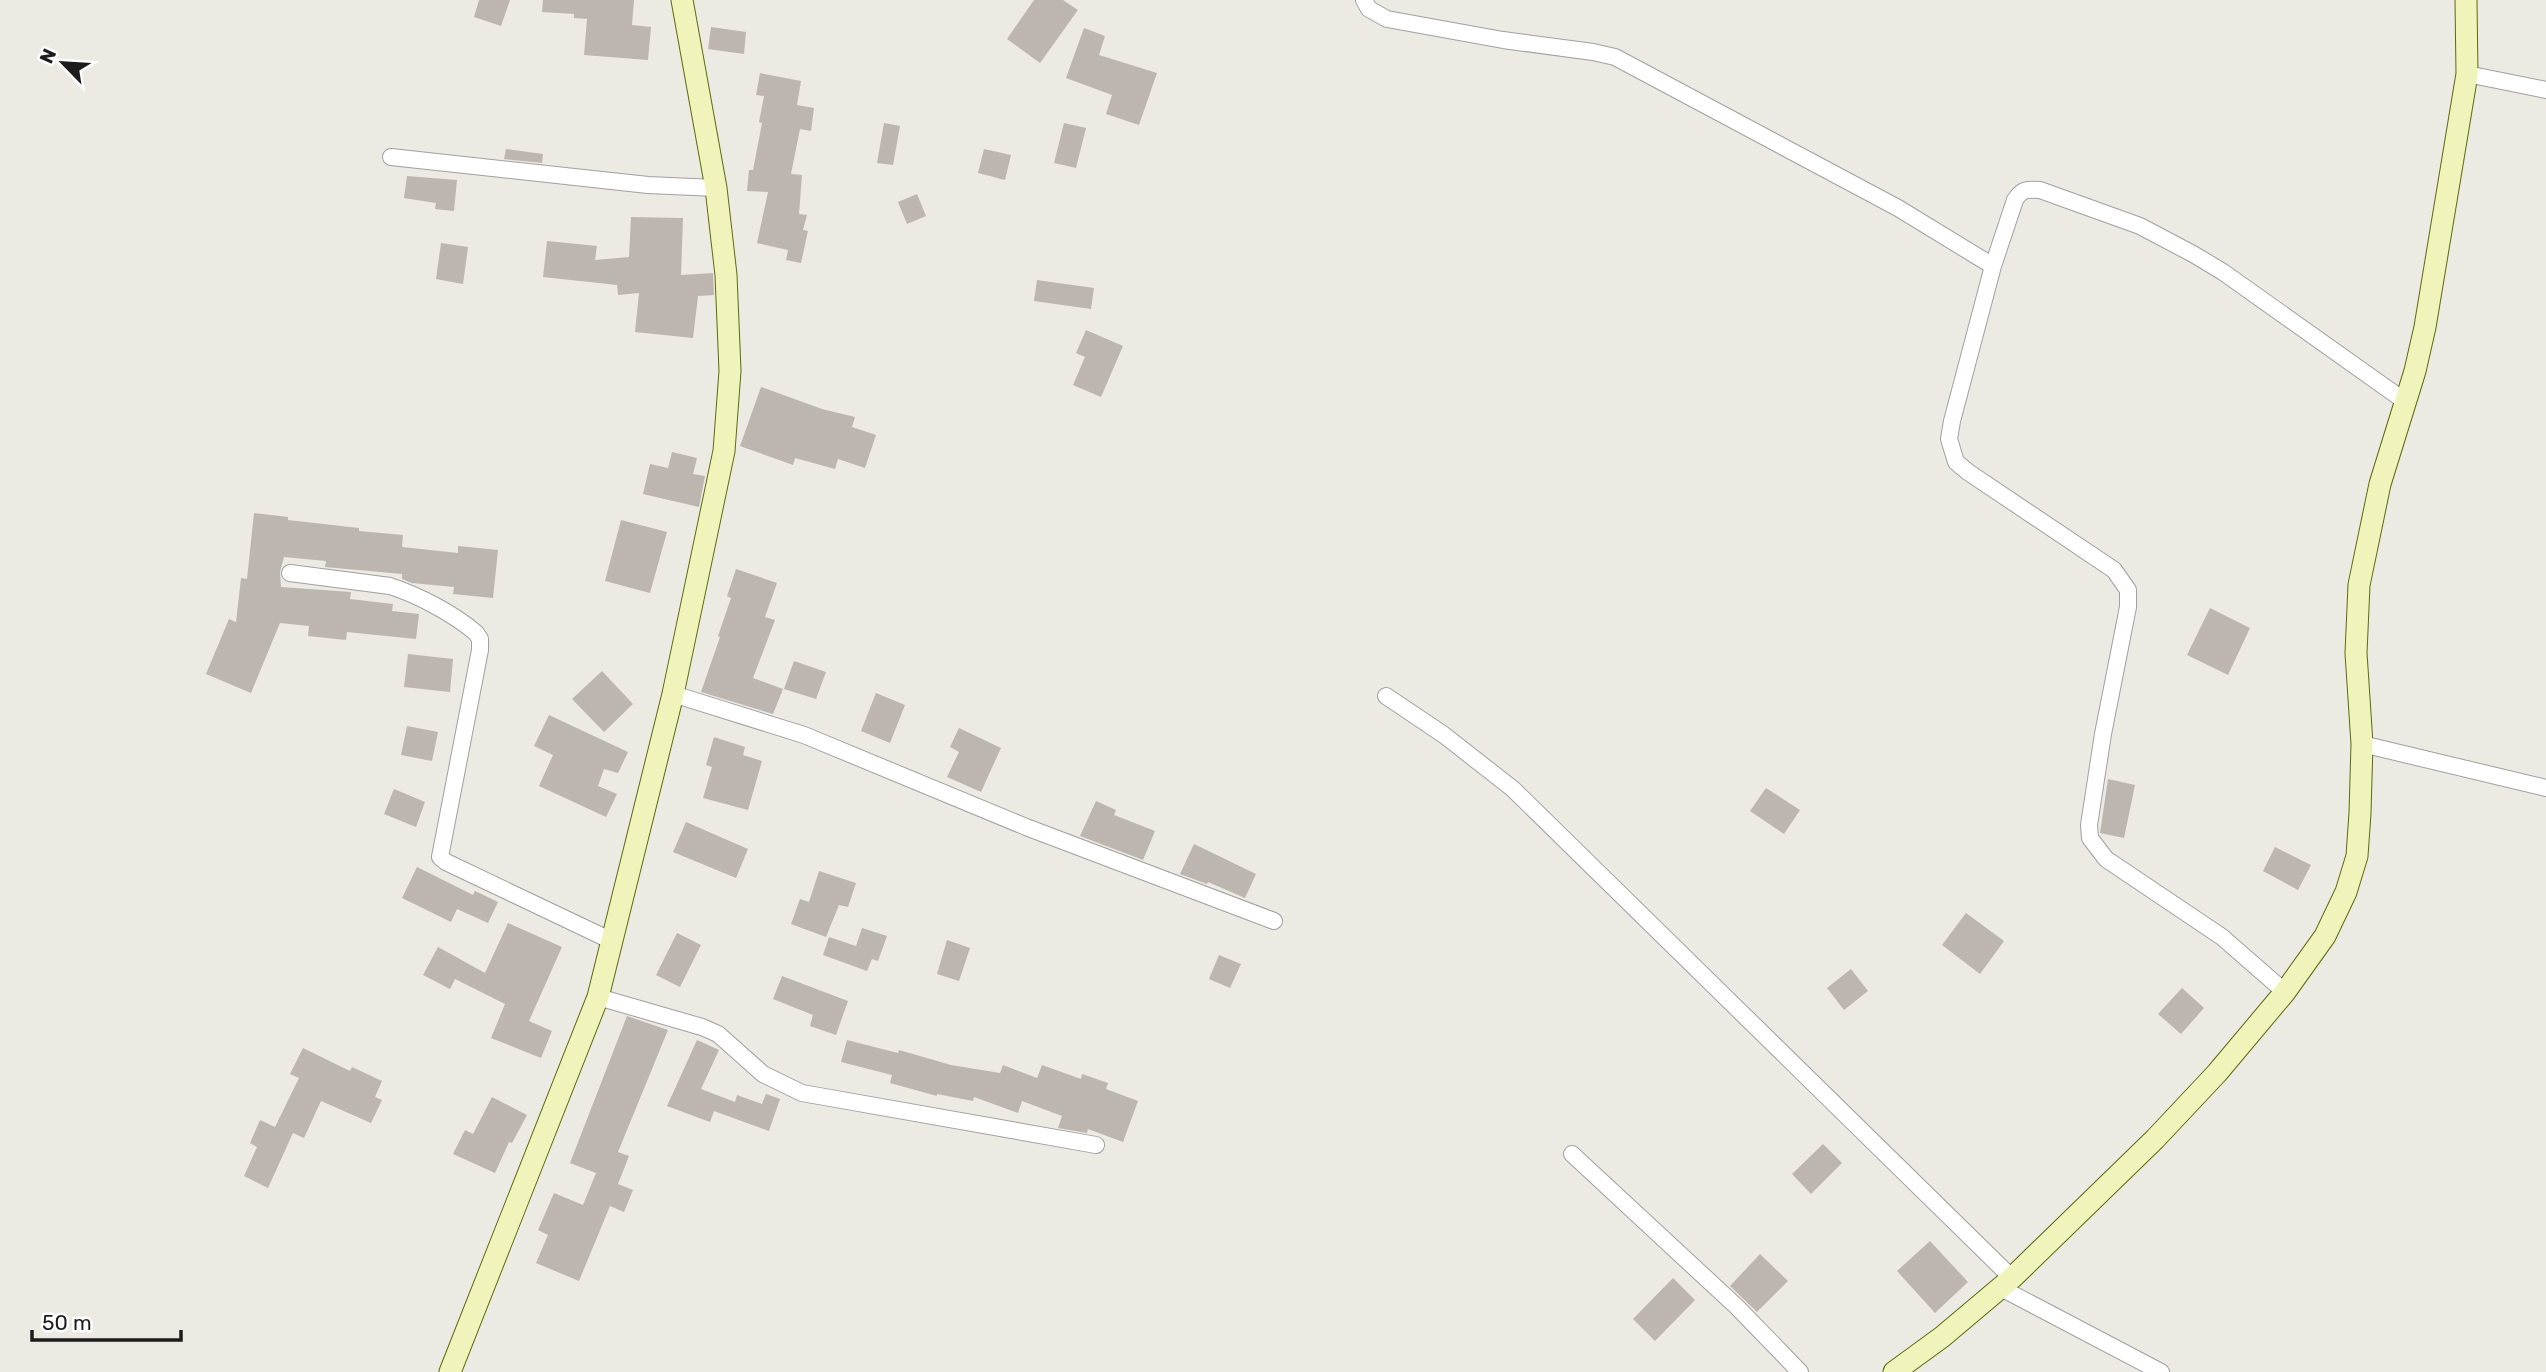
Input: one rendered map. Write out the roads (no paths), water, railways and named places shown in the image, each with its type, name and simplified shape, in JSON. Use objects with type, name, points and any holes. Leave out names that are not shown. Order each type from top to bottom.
[{"type":"street","points":[[450,1372],[598,996],[673,694],[724,451],[730,371],[726,275],[716,188],[682,0]]},
{"type":"street","points":[[1364,0],[1369,9],[1387,19],[1503,40],[1583,50],[1615,58],[1898,208],[1993,266]]},
{"type":"street","points":[[1894,1372],[1942,1337],[2006,1283],[2155,1139],[2217,1073],[2285,992],[2325,936],[2346,892],[2357,856],[2362,744],[2356,653],[2359,585],[2380,484],[2406,402],[2425,327],[2467,74],[2466,0]]},
{"type":"street","points":[[2467,74],[2546,90]]},
{"type":"street","points":[[391,157],[648,185],[716,188]]},
{"type":"street","points":[[2285,992],[2222,937],[2106,859],[2090,838],[2089,825],[2103,734],[2128,607],[2128,590],[2114,570],[1956,462],[1950,449],[1952,421],[1993,266],[2015,200],[2020,192],[2027,189],[2040,190],[2140,226],[2193,254],[2223,272],[2406,402]]},
{"type":"street","points":[[290,573],[390,586],[416,596],[476,633],[480,639],[480,650],[440,857],[612,941]]},
{"type":"street","points":[[673,694],[804,735],[1026,827],[1274,921]]},
{"type":"street","points":[[1386,696],[1444,735],[1513,789],[2006,1283],[2161,1372]]},
{"type":"street","points":[[2362,744],[2546,788]]},
{"type":"street","points":[[598,996],[718,1034],[763,1074],[802,1093],[1096,1145]]},
{"type":"street","points":[[1572,1154],[1737,1307],[1800,1372]]}]
